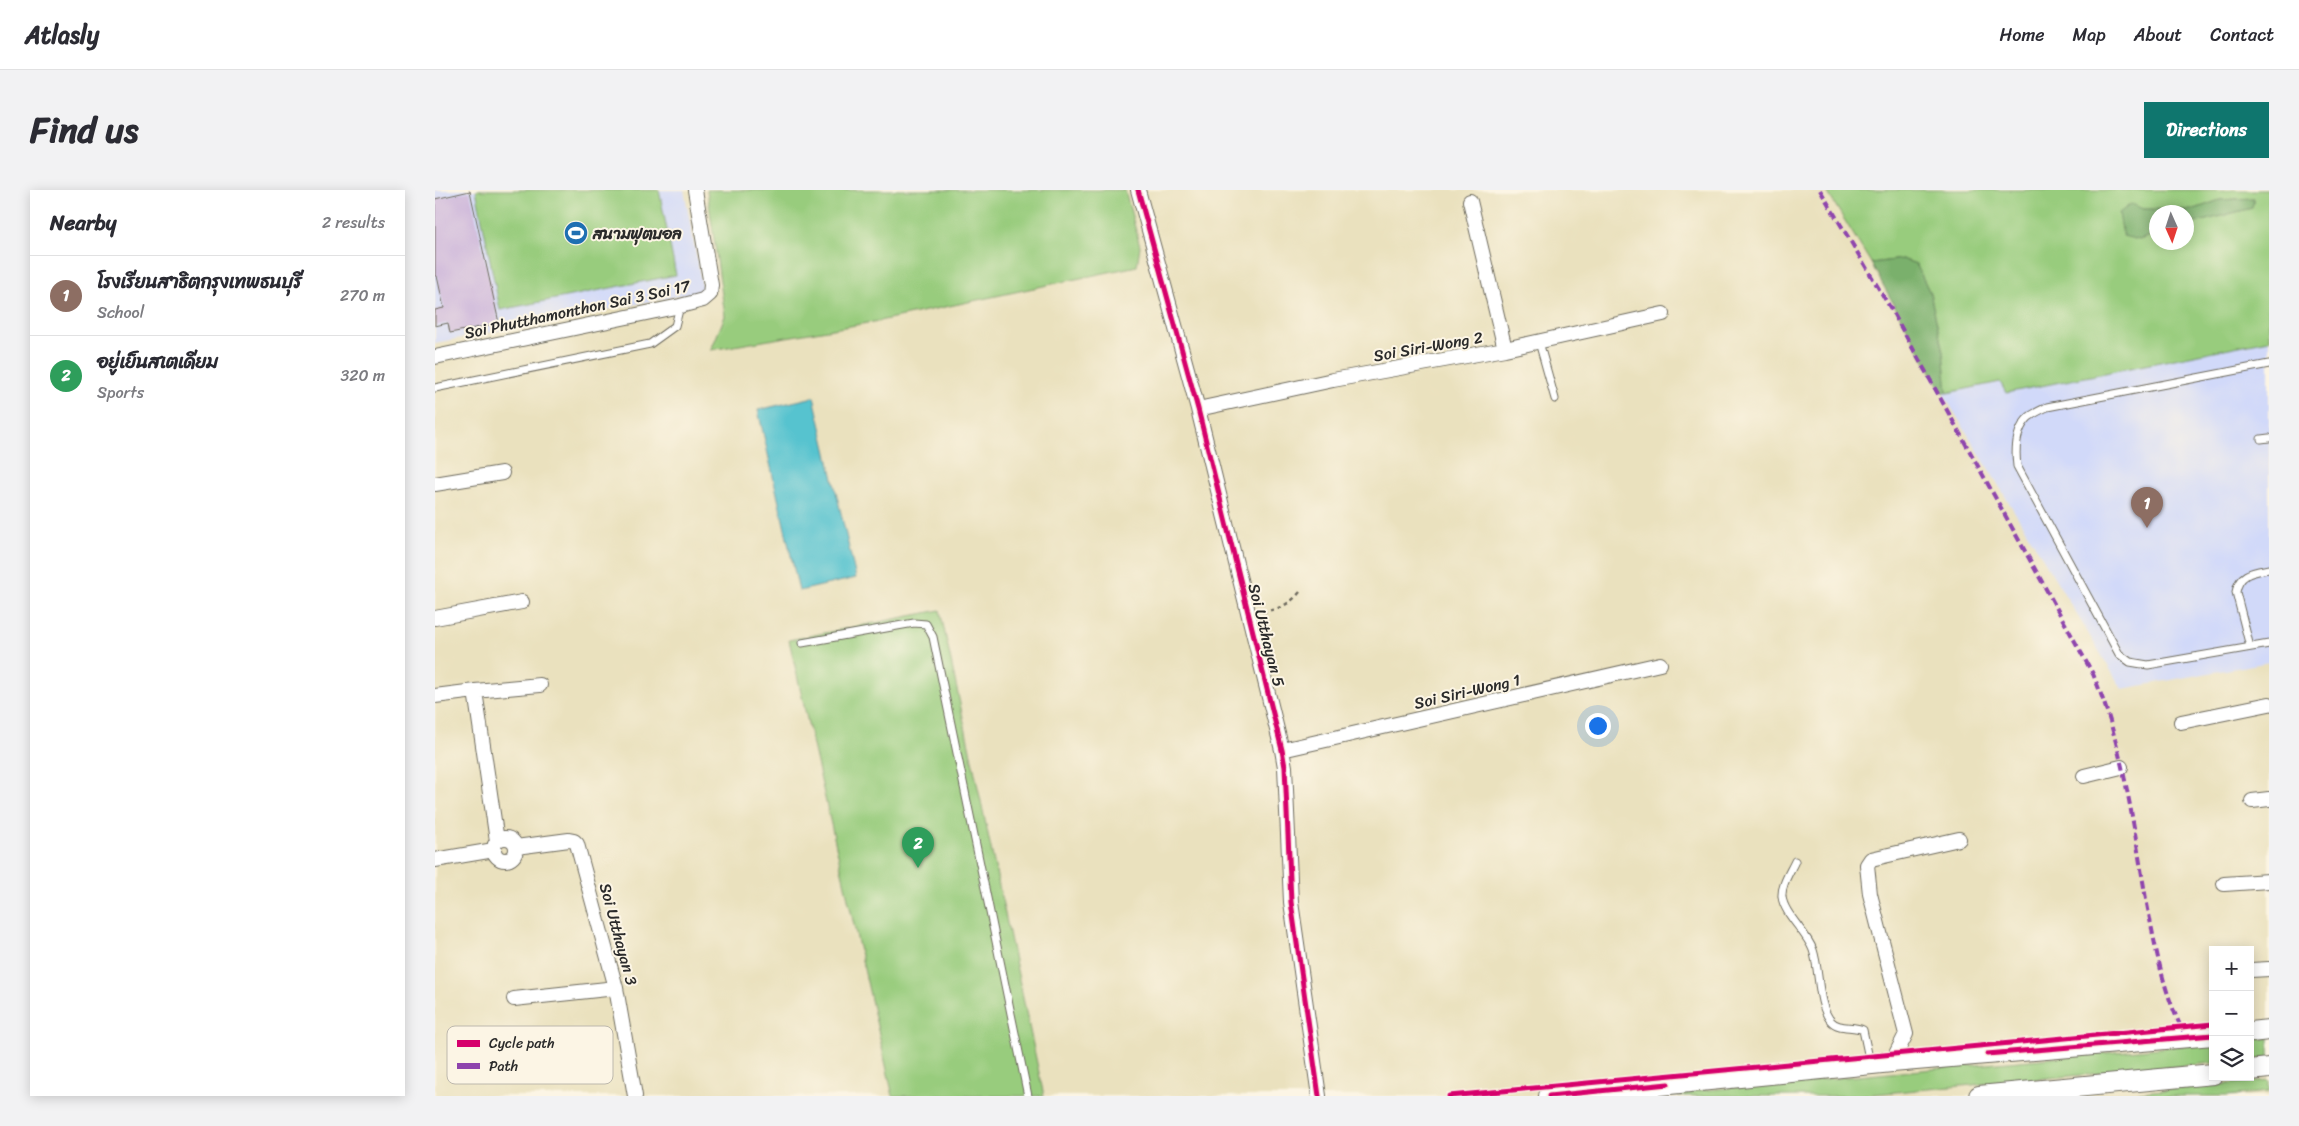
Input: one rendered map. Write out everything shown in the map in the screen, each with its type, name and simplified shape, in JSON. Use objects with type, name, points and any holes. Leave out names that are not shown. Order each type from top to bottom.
[{"type":"street","name":"Soi Phutthamonthon Sai 3 Soi 17","points":[[435,357],[703,300],[710,294],[711,285],[695,190]]},
{"type":"street","name":"Soi Utthayan 5","points":[[1138,190],[1198,409],[1282,750],[1285,767],[1291,902],[1319,1096]]},
{"type":"street","points":[[1470,201],[1505,349]]},
{"type":"street","name":"Soi Siri-Wong 2","points":[[1198,409],[1333,380],[1505,349],[1663,314]]},
{"type":"street","points":[[435,484],[502,473]]},
{"type":"street","points":[[435,618],[522,602]]},
{"type":"street","name":"Soi Siri-Wong 1","points":[[1282,750],[1659,664]]},
{"type":"street","points":[[435,696],[540,685]]},
{"type":"street","points":[[435,860],[496,846],[475,691]]},
{"type":"street","points":[[2181,722],[2269,704]]},
{"type":"street","points":[[2084,776],[2121,766]]},
{"type":"street","points":[[2252,802],[2269,799]]},
{"type":"street","name":"Soi Utthayan 3","points":[[496,846],[503,838],[510,839],[516,847],[574,840],[616,988],[635,1096]]},
{"type":"street","points":[[1892,1062],[1906,1034],[1870,894],[1867,865],[1871,859],[1959,839]]},
{"type":"street","points":[[2224,884],[2269,881]]},
{"type":"street","points":[[2254,970],[2269,969]]},
{"type":"street","points":[[515,999],[616,988]]},
{"type":"street","points":[[2254,1032],[2269,1030]]},
{"type":"street","points":[[1549,1096],[1870,1064],[2209,1035]]},
{"type":"street","points":[[2254,1070],[2269,1068]]},
{"type":"street","points":[[1979,1096],[2209,1074]]},
{"type":"lane","points":[[435,388],[650,344],[675,326],[680,306]]},
{"type":"lane","points":[[1539,342],[1555,400]]},
{"type":"lane","points":[[2269,364],[2047,407],[2028,417],[2019,434],[2015,452],[2017,466],[2119,654],[2130,662],[2148,665],[2269,644]]},
{"type":"lane","points":[[2261,439],[2269,438]]},
{"type":"lane","points":[[2250,647],[2236,592],[2237,584],[2242,577],[2249,573],[2269,569]]},
{"type":"lane","points":[[802,643],[913,623],[926,624],[933,637],[1028,1096]]},
{"type":"lane","points":[[1795,861],[1783,887],[1783,901],[1805,934],[1813,950],[1820,989],[1828,1017],[1832,1023],[1838,1026],[1863,1030],[1870,1064]]},
{"type":"path","points":[[1249,615],[1280,609],[1292,601],[1300,592]]},
{"type":"shaded area","points":[[435,190],[684,190],[703,291],[435,343]]},
{"type":"shaded area","points":[[2269,330],[2269,662],[2122,689],[1942,392],[1947,393]]},
{"type":"green space","name":"สนามฟุตบอล","points":[[476,190],[659,190],[676,275],[500,310]]},
{"type":"green space","points":[[707,190],[1125,190],[1140,246],[1137,266],[879,321],[711,350],[725,316]]},
{"type":"green space","points":[[1826,190],[2269,190],[2269,340],[2006,393],[2000,382],[1947,393],[1943,352],[1930,293],[1916,264],[1902,259],[1871,263]]},
{"type":"green space","points":[[2254,198],[2252,208],[2194,223],[2194,209],[2220,200]]},
{"type":"green space","points":[[2131,204],[2143,209],[2149,209],[2149,236],[2139,240],[2123,236],[2119,213]]},
{"type":"green space","points":[[1902,259],[1916,264],[1930,293],[1943,352],[1947,393],[1942,392],[1871,263]]},
{"type":"green space","points":[[940,610],[1044,1096],[893,1096],[789,640]]},
{"type":"green space","points":[[2269,1038],[2269,1058],[2254,1060],[2254,1039]]},
{"type":"green space","points":[[2209,1043],[2209,1063],[1852,1096],[1642,1096]]},
{"type":"green space","points":[[2269,1080],[2269,1092],[2226,1096],[2099,1096]]},
{"type":"water","points":[[814,397],[856,578],[799,591],[758,410]]},
{"type":"building","points":[[470,191],[499,323],[450,333],[448,323],[435,326],[435,310],[444,308],[437,276],[435,276],[435,199]]},
{"type":"marked path","points":[[1820,190],[1891,309],[2093,674],[2120,756],[2146,899],[2164,983],[2183,1031]]},
{"type":"cycle path","points":[[1138,190],[1198,409],[1282,750],[1285,767],[1291,902],[1319,1096]]},
{"type":"cycle path","points":[[1449,1096],[2209,1024]]},
{"type":"cycle path","points":[[1987,1054],[2209,1035]]},
{"type":"cycle path","points":[[1549,1096],[1668,1084]]},
{"type":"place","name":"สนามฟุตบอล","points":[[576,233]]},
{"type":"place","name":"โรงเรียนสาธิตกรุงเทพธนบุรี","points":[[2147,528]]},
{"type":"place","name":"อยู่เย็นสเตเดียม","points":[[918,868]]}]
